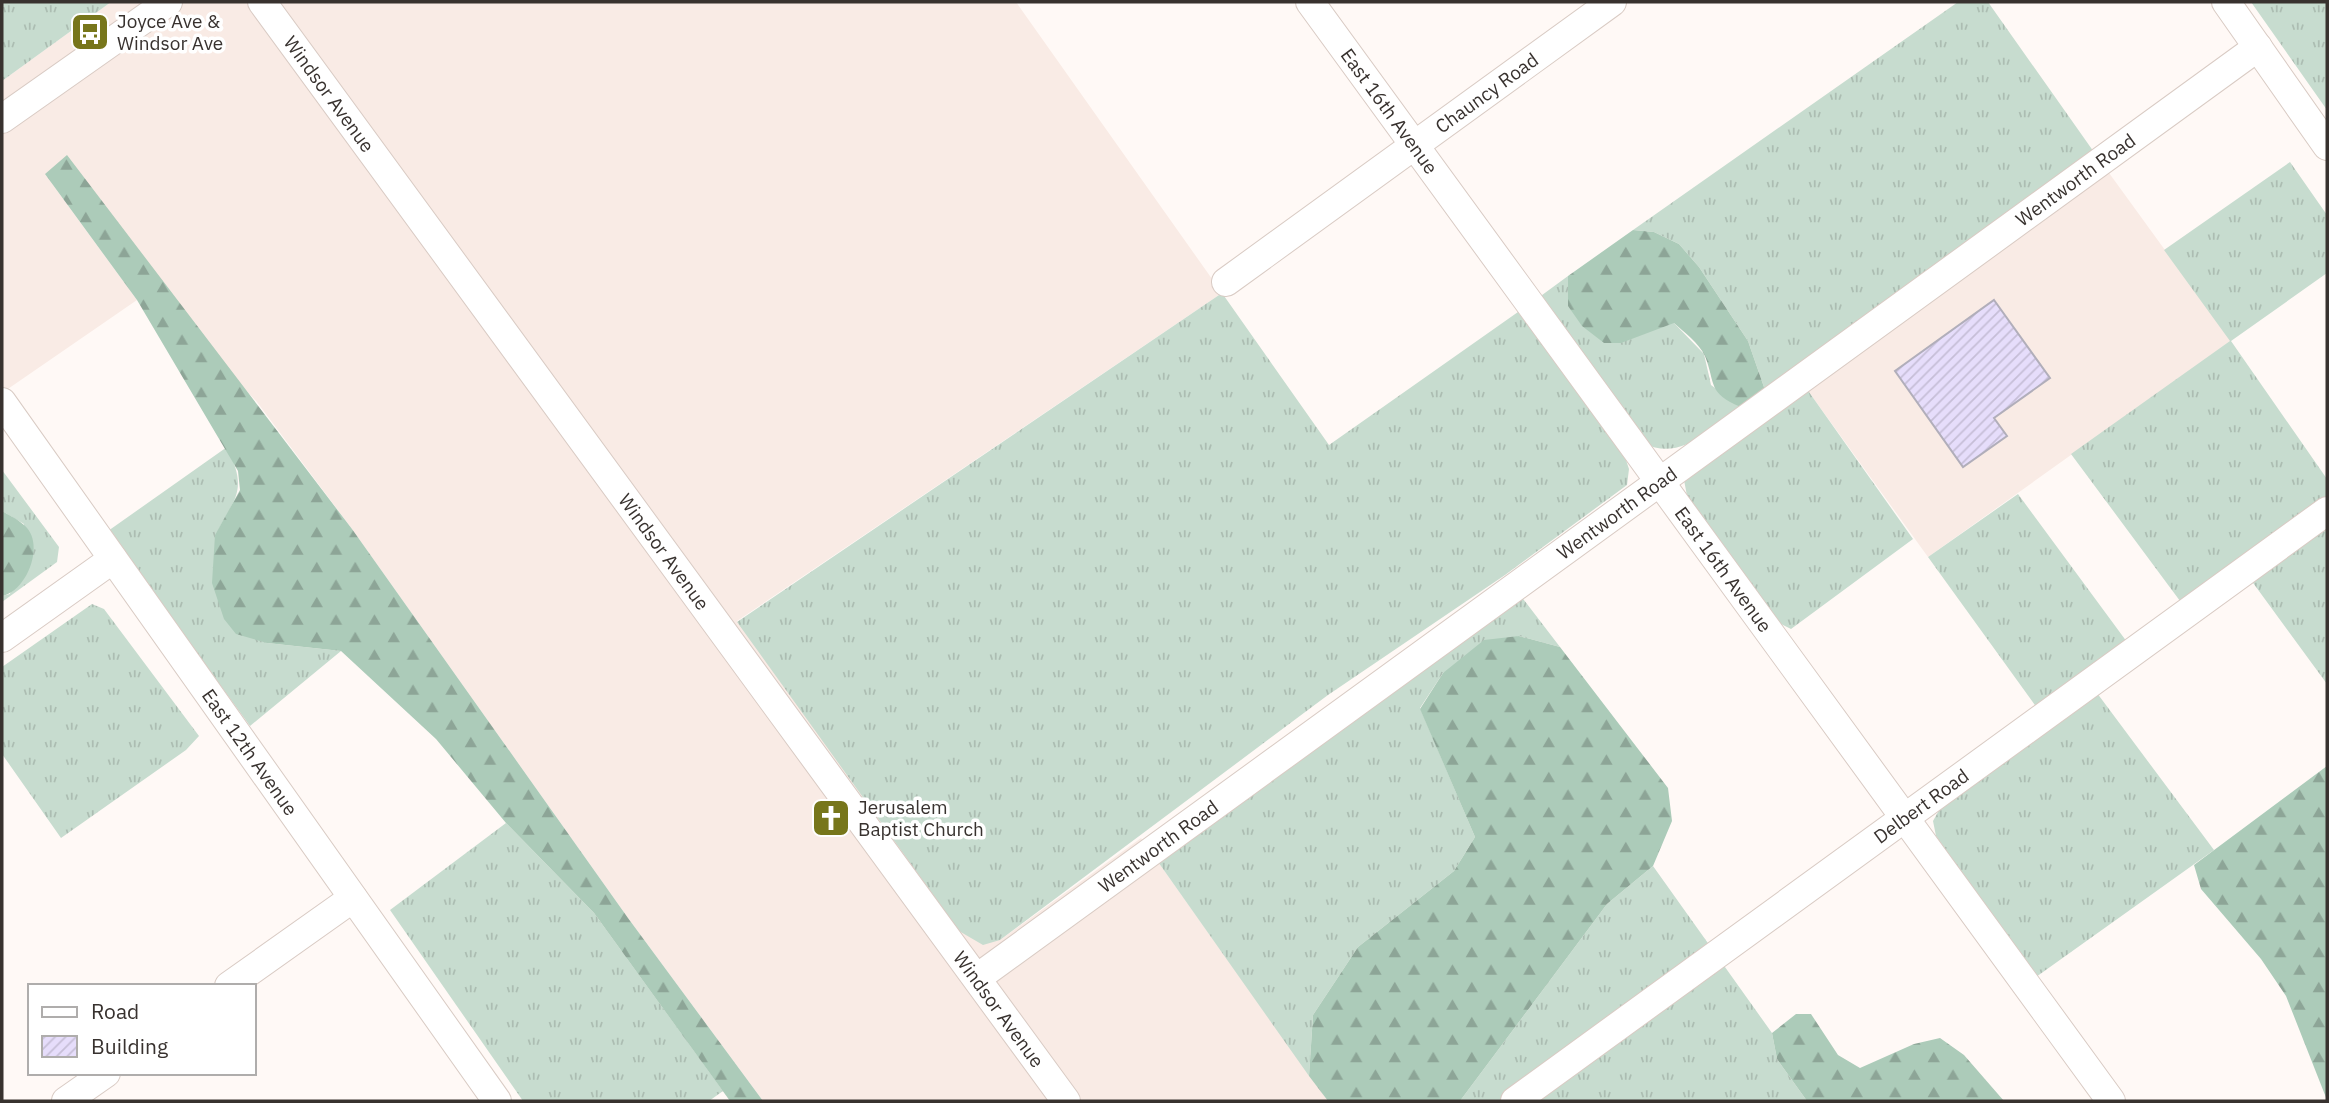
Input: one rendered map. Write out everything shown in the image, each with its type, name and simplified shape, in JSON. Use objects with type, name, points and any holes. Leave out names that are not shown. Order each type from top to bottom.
[{"type":"street","points":[[2,119],[168,2]]},
{"type":"street","name":"Windsor Avenue","points":[[262,2],[1066,1101]]},
{"type":"street","name":"East 16th Avenue","points":[[1310,2],[2111,1101]]},
{"type":"street","name":"Chauncy Road","points":[[1226,282],[1612,2]]},
{"type":"street","points":[[2226,2],[2327,146]]},
{"type":"street","name":"Wentworth Road","points":[[976,978],[2258,47]]},
{"type":"street","name":"East 12th Avenue","points":[[2,402],[497,1101]]},
{"type":"street","name":"Delbert Road","points":[[1515,1101],[2327,511]]},
{"type":"street","points":[[2,638],[113,559]]},
{"type":"street","points":[[232,984],[353,898]]},
{"type":"street","points":[[66,1101],[103,1075]]},
{"type":"shaded area","points":[[111,2],[1016,2],[1222,293],[737,621],[1000,940],[1141,838],[1328,1101],[763,1101],[628,918],[352,529],[257,402],[45,174],[137,300],[2,393],[2,81]]},
{"type":"shaded area","points":[[2096,155],[2231,341],[1928,557],[1793,370]]},
{"type":"green space","points":[[2,2],[111,2],[2,81]]},
{"type":"green space","points":[[1958,2],[1988,2],[2096,155],[1765,390],[1748,341],[1699,267],[1679,244],[1654,232],[1633,230]]},
{"type":"green space","points":[[2251,2],[2327,2],[2327,110]]},
{"type":"green space","points":[[67,155],[352,529],[628,918],[763,1101],[730,1101],[594,913],[506,823],[436,739],[341,651],[267,643],[236,634],[224,619],[212,583],[215,535],[240,490],[238,471],[137,300],[45,174]]},
{"type":"green space","points":[[2290,162],[2327,215],[2327,273],[2231,341],[2327,479],[2327,498],[2183,605],[2071,454],[2230,341],[2164,250]]},
{"type":"green space","points":[[1633,230],[1654,232],[1679,244],[1699,267],[1748,341],[1765,390],[1741,407],[1723,397],[1714,387],[1702,351],[1674,323],[1621,343],[1604,343],[1582,326],[1568,306],[1568,276]]},
{"type":"green space","points":[[1568,276],[1568,306],[1674,323],[1704,354],[1711,385],[1741,407],[1696,440],[1683,446],[1657,448],[1644,443],[1538,298]]},
{"type":"green space","points":[[1222,293],[1329,445],[1518,312],[1623,451],[1629,469],[1627,485],[1505,575],[1328,695],[1000,940],[983,945],[959,931],[737,622]]},
{"type":"green space","points":[[1804,385],[1913,539],[1791,629],[1777,622],[1688,501],[1684,480]]},
{"type":"green space","points":[[227,447],[237,474],[237,493],[215,536],[267,643],[341,651],[250,726],[108,531]]},
{"type":"green space","points":[[2,470],[59,547],[57,562],[2,602],[2,596],[10,594],[24,524],[2,511]]},
{"type":"green space","points":[[2018,494],[2127,642],[2037,708],[1928,557]]},
{"type":"green space","points":[[2,511],[29,531],[34,549],[30,567],[22,582],[16,589],[2,596]]},
{"type":"green space","points":[[2327,521],[2327,684],[2248,576]]},
{"type":"green space","points":[[1517,591],[1560,647],[1519,636],[1443,673],[1420,708],[1475,837],[1454,871],[1358,947],[1313,1015],[1309,1076],[1156,859]]},
{"type":"green space","points":[[92,604],[104,609],[199,736],[186,750],[61,838],[2,754],[2,667]]},
{"type":"green space","points":[[1519,636],[1560,647],[1668,788],[1672,821],[1653,866],[1607,904],[1460,1101],[1328,1101],[1309,1076],[1313,1015],[1358,947],[1454,871],[1475,837],[1420,709],[1443,673],[1484,640]]},
{"type":"green space","points":[[2094,689],[2214,850],[2036,977],[1936,836],[1933,821],[1943,803]]},
{"type":"green space","points":[[2327,766],[2327,1100],[2286,996],[2261,959],[2201,889],[2194,865]]},
{"type":"green space","points":[[506,823],[594,913],[723,1091],[709,1101],[523,1101],[390,910]]},
{"type":"green space","points":[[1653,866],[1772,1033],[1777,1059],[1807,1101],[1460,1101],[1607,904]]},
{"type":"green space","points":[[1796,1014],[1811,1014],[1838,1055],[1860,1068],[1914,1044],[1940,1038],[1964,1055],[2004,1101],[1807,1101],[1777,1059],[1772,1033]]},
{"type":"building","points":[[1994,300],[2050,378],[1994,418],[2007,436],[1963,467],[1895,371]]},
{"type":"place","name":"Joyce Ave & Windsor Ave","points":[[90,32]]},
{"type":"place","name":"Jerusalem Baptist Church","points":[[831,818]]}]
